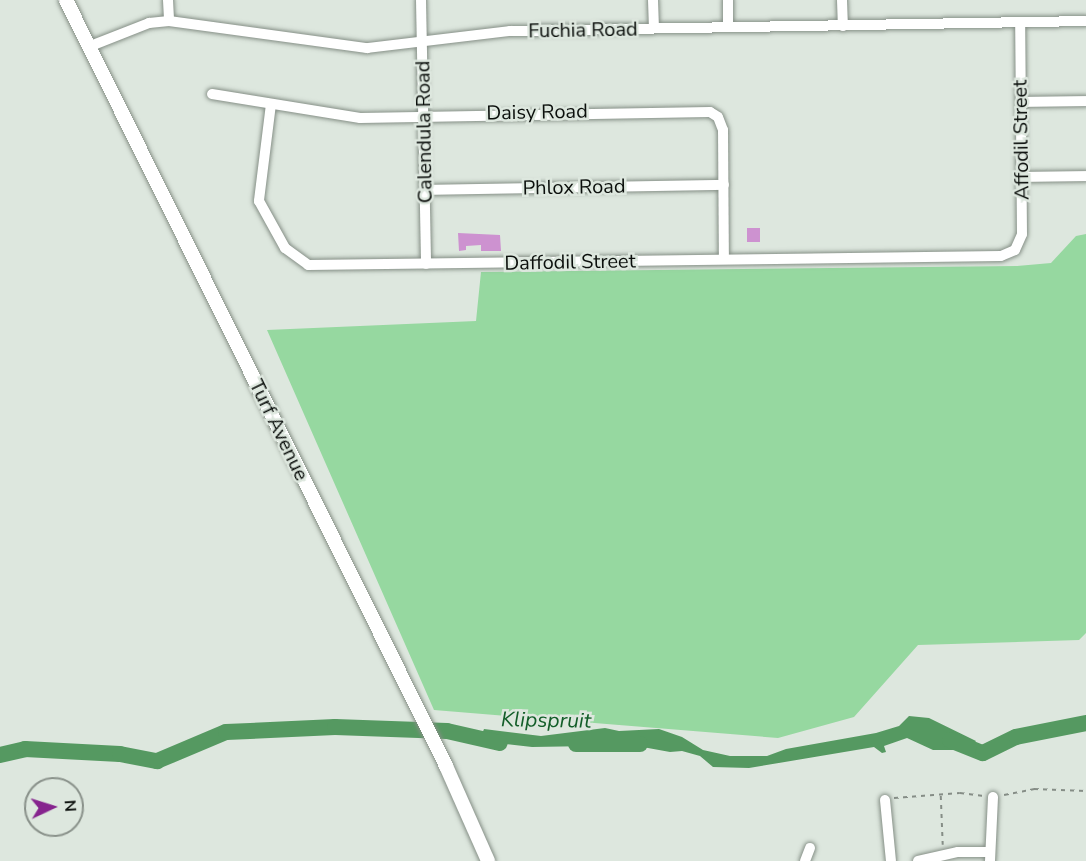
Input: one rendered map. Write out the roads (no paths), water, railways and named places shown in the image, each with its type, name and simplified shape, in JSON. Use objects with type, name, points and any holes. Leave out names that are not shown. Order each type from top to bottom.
[{"type":"main road","name":"Turf Avenue","points":[[66,0],[446,766],[488,861]]},
{"type":"street","points":[[168,0],[169,21]]},
{"type":"street","name":"Calendula Road","points":[[422,0],[426,264]]},
{"type":"street","points":[[653,0],[654,28]]},
{"type":"street","points":[[728,0],[728,27]]},
{"type":"street","points":[[842,0],[843,26]]},
{"type":"street","name":"Fuchia Road","points":[[88,47],[148,23],[169,21],[356,48],[510,31],[1086,21]]},
{"type":"street","name":"Affodil Street","points":[[1011,253],[1022,234],[1020,23]]},
{"type":"street","name":"Daisy Road","points":[[212,94],[360,118],[424,114],[705,110],[715,114],[722,125],[724,259]]},
{"type":"street","points":[[1020,102],[1086,101]]},
{"type":"street","name":"Daffodil Street","points":[[271,104],[259,201],[288,253],[315,265],[1011,253]]},
{"type":"street","points":[[1022,177],[1086,176]]},
{"type":"street","name":"Phlox Road","points":[[425,190],[724,185]]},
{"type":"street","points":[[918,861],[943,855],[990,857],[993,797]]},
{"type":"street","points":[[885,800],[891,861]]},
{"type":"street","points":[[805,861],[810,848]]},
{"type":"waterway","name":"Klipspruit","points":[[950,740],[983,753],[1016,737],[1086,723]]},
{"type":"waterway","name":"Klipspruit","points":[[0,755],[25,749],[120,754],[157,761],[226,732],[335,727],[447,731],[500,743]]},
{"type":"waterway","name":"Klipspruit","points":[[576,744],[640,744]]}]
